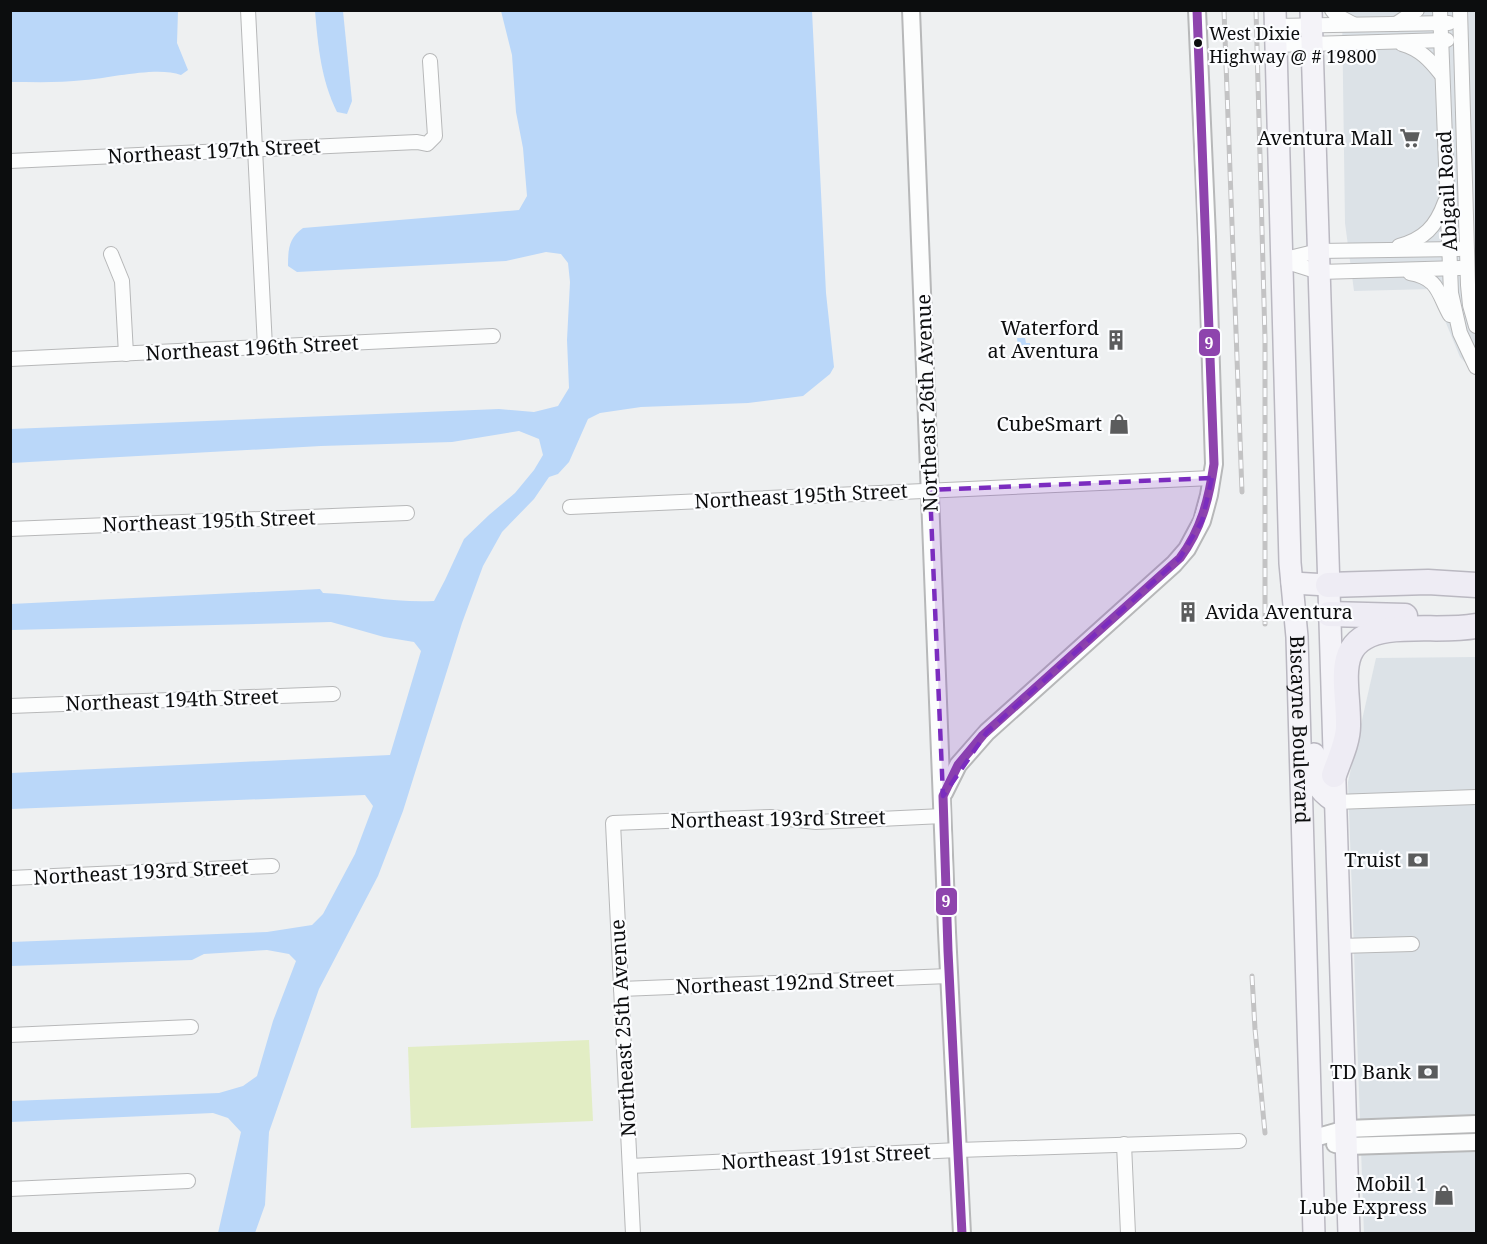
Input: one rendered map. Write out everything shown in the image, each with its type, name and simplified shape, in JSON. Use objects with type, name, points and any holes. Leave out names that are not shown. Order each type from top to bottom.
[{"type":"highway","points":[[1328,585],[1428,582],[1476,585]]},
{"type":"highway","points":[[1329,614],[1476,616]]},
{"type":"highway","points":[[1334,775],[1348,729],[1346,659],[1354,645],[1364,638],[1386,630],[1476,626]]},
{"type":"main road","name":"Biscayne Boulevard","points":[[1275,27],[1292,583],[1298,664],[1314,1233]]},
{"type":"main road","name":"Biscayne Boulevard","points":[[1311,27],[1349,1233]]},
{"type":"main road","points":[[1292,583],[1328,585]]},
{"type":"main road","points":[[1295,610],[1329,614]]},
{"type":"main road","points":[[1298,664],[1312,701],[1317,785],[1320,792],[1335,802]]},
{"type":"street","points":[[248,10],[265,347]]},
{"type":"street","name":"Northeast 26th Avenue","points":[[911,10],[949,976],[962,1233]]},
{"type":"street","points":[[943,796],[955,771],[974,745],[1180,558],[1193,540],[1202,521],[1214,464],[1197,10]]},
{"type":"street","points":[[1332,10],[1336,15],[1355,25]]},
{"type":"street","points":[[1395,24],[1417,10]]},
{"type":"street","points":[[1275,27],[1395,24],[1440,17],[1460,17]]},
{"type":"street","name":"Abigail Road","points":[[1440,17],[1452,293],[1459,327],[1467,351],[1476,367]]},
{"type":"street","name":"Abigail Road","points":[[1460,17],[1467,268],[1470,305],[1476,326]]},
{"type":"street","points":[[1275,27],[1311,27],[1394,42],[1416,49],[1441,74]]},
{"type":"street","points":[[1394,42],[1460,40]]},
{"type":"street","name":"Northeast 197th Street","points":[[10,161],[417,142],[428,144],[435,135],[430,61]]},
{"type":"street","points":[[1281,260],[1318,262],[1406,244],[1429,232],[1440,217],[1447,195]]},
{"type":"street","points":[[1384,250],[1467,249]]},
{"type":"street","points":[[111,254],[122,281],[126,354]]},
{"type":"street","points":[[1281,260],[1318,262],[1416,274],[1433,283],[1440,292],[1448,312],[1459,327]]},
{"type":"street","points":[[1387,270],[1467,268]]},
{"type":"street","name":"Northeast 196th Street","points":[[10,359],[493,336]]},
{"type":"street","name":"Northeast 195th Street","points":[[570,507],[1212,478]]},
{"type":"street","name":"Northeast 195th Street","points":[[10,529],[407,513]]},
{"type":"street","name":"Northeast 194th Street","points":[[10,706],[333,694]]},
{"type":"street","points":[[1335,802],[1476,797]]},
{"type":"street","name":"Northeast 193rd Street","points":[[613,823],[771,817],[816,822],[943,816]]},
{"type":"street","name":"Northeast 25th Avenue","points":[[613,823],[633,1233]]},
{"type":"street","name":"Northeast 193rd Street","points":[[10,878],[272,866]]},
{"type":"street","points":[[1339,946],[1412,944]]},
{"type":"street","name":"Northeast 192nd Street","points":[[621,989],[949,976]]},
{"type":"street","points":[[10,1035],[191,1027]]},
{"type":"street","points":[[1346,1138],[1476,1124]]},
{"type":"street","points":[[1311,1139],[1476,1142]]},
{"type":"street","name":"Northeast 191st Street","points":[[630,1166],[958,1150],[1239,1141]]},
{"type":"street","points":[[1124,1144],[1128,1233]]},
{"type":"street","points":[[10,1189],[188,1181]]},
{"type":"highlighted area","points":[[1212,478],[1202,521],[1180,558],[987,732],[943,796],[930,490]]},
{"type":"shaded area","name":"Aventura Mall","points":[[1342,11],[1476,11],[1476,374],[1460,357],[1432,289],[1354,291],[1345,223]]},
{"type":"shaded area","points":[[1476,657],[1476,1233],[1364,1234],[1348,782],[1376,658]]},
{"type":"green space","points":[[589,1040],[593,1121],[411,1128],[408,1047]]},
{"type":"water","points":[[11,10],[178,11],[177,43],[188,70],[181,75],[147,72],[76,81],[11,82]]},
{"type":"water","points":[[315,11],[343,11],[352,101],[347,114],[337,112],[327,88],[319,50]]},
{"type":"water","points":[[501,11],[812,11],[826,293],[834,367],[830,374],[803,396],[748,403],[641,407],[600,413],[588,419],[569,462],[558,474],[549,477],[534,499],[502,532],[483,566],[462,623],[403,811],[378,876],[319,989],[269,1132],[265,1205],[255,1233],[218,1233],[241,1132],[228,1118],[213,1113],[11,1122],[11,1101],[219,1093],[243,1086],[257,1076],[273,1021],[296,961],[289,954],[267,950],[204,954],[192,960],[11,966],[11,942],[267,932],[312,925],[323,914],[355,854],[373,806],[365,795],[11,809],[11,773],[390,755],[421,651],[414,642],[384,637],[331,622],[11,630],[11,604],[320,589],[323,593],[406,601],[434,601],[464,539],[515,493],[534,470],[543,455],[539,439],[519,431],[452,442],[321,446],[11,463],[11,429],[499,409],[534,412],[558,406],[569,388],[567,340],[570,282],[568,263],[561,254],[546,252],[506,261],[297,272],[288,266],[290,244],[303,228],[519,210],[527,196],[523,148],[516,112],[512,55]]},
{"type":"water","points":[[1017,338],[1025,338],[1026,343],[1030,343],[1030,348],[1026,349],[1026,355],[1023,355],[1018,348]]},
{"type":"railway","points":[[1224,10],[1242,492]]},
{"type":"railway","points":[[1256,10],[1265,339],[1265,624]]},
{"type":"railway","points":[[1252,976],[1265,1133]]},
{"type":"transit line","name":"9","points":[[962,1234],[943,796],[958,765],[983,735],[1180,558],[1199,525],[1212,477],[1214,464],[1197,10]]},
{"type":"place","name":"West Dixie Highway @ # 19800","points":[[1198,43]]},
{"type":"place","name":"Aventura Mall","points":[[1410,138]]},
{"type":"place","name":"Waterford at Aventura","points":[[1116,340]]},
{"type":"place","name":"CubeSmart","points":[[1119,424]]},
{"type":"place","name":"Avida Aventura","points":[[1188,612]]},
{"type":"place","name":"Truist","points":[[1418,860]]},
{"type":"place","name":"TD Bank","points":[[1428,1072]]},
{"type":"place","name":"Mobil 1 Lube Express","points":[[1444,1195]]}]
